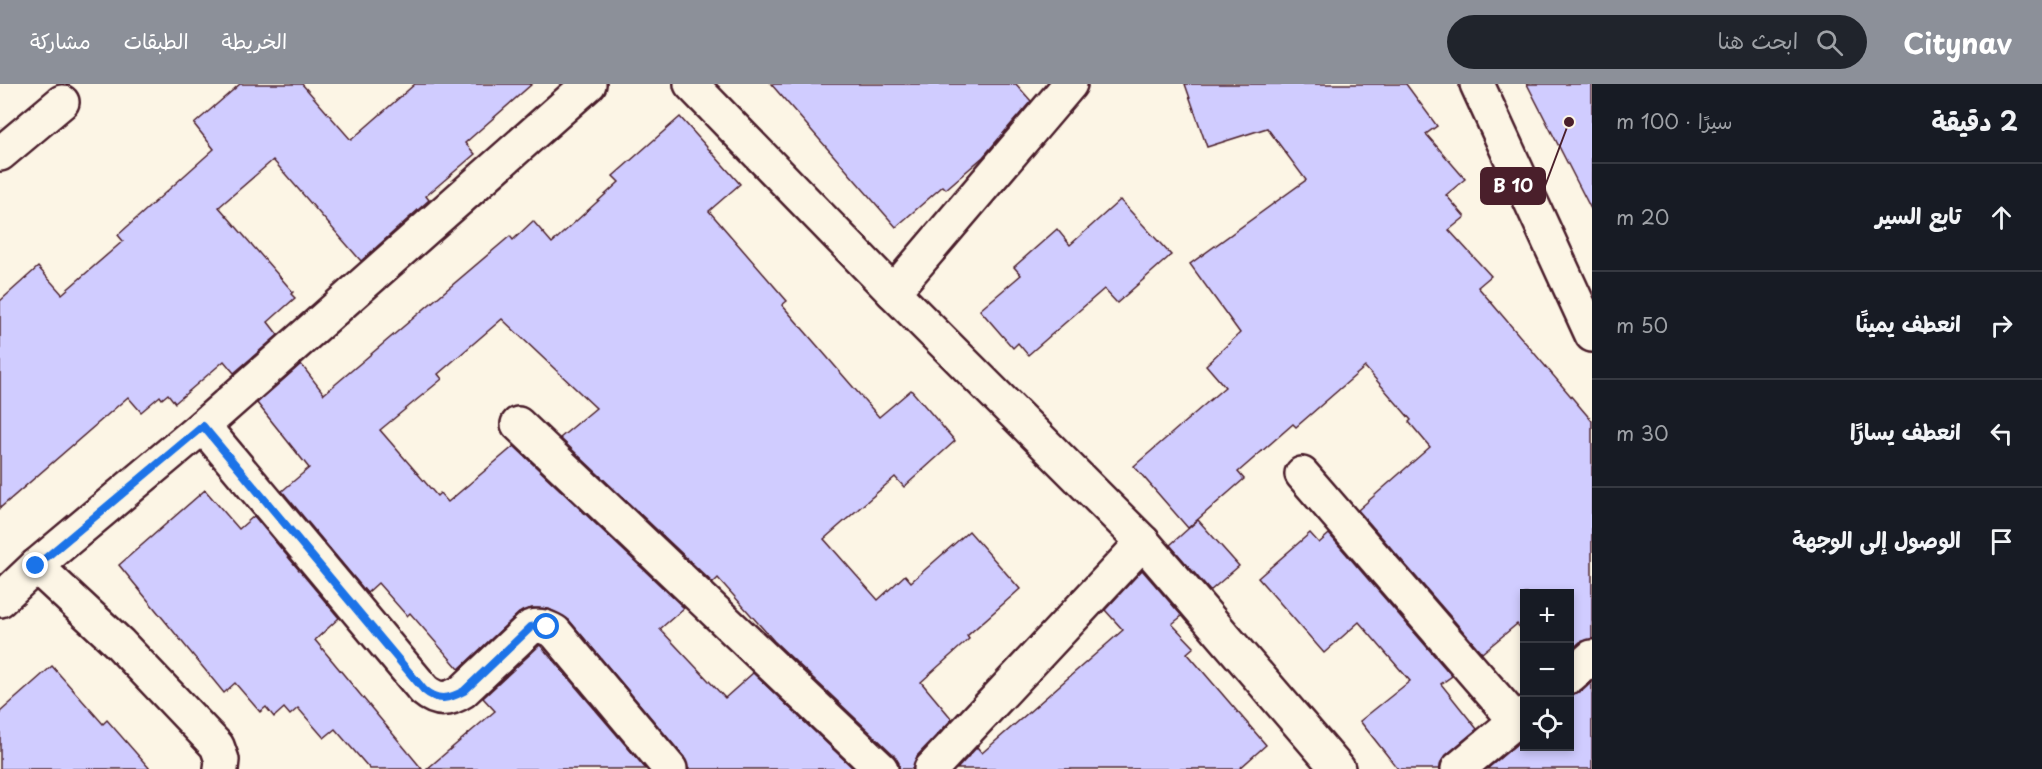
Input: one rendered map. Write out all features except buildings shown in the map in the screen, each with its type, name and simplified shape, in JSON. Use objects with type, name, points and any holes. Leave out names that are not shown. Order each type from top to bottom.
[{"type":"street","points":[[0,600],[36,566],[203,426],[589,84]]},
{"type":"street","points":[[691,84],[892,292],[1143,542],[1338,769]]},
{"type":"street","points":[[892,292],[1070,84]]},
{"type":"street","points":[[1477,84],[1592,335]]},
{"type":"street","points":[[0,154],[62,102]]},
{"type":"street","points":[[518,424],[881,769]]},
{"type":"street","points":[[203,426],[432,697],[452,698],[464,691],[531,627],[540,625],[547,627],[555,632],[670,769]]},
{"type":"street","points":[[1302,474],[1520,717],[1458,769]]},
{"type":"street","points":[[931,769],[1143,542]]},
{"type":"street","points":[[36,566],[120,644],[217,746],[222,760],[221,769]]},
{"type":"street","points":[[1574,672],[1592,657]]},
{"type":"place","name":"B 10","points":[[1569,122]]},
{"type":"route","points":[[36,566],[203,426],[432,697],[452,698],[464,691],[531,627],[540,625],[547,627]]}]
